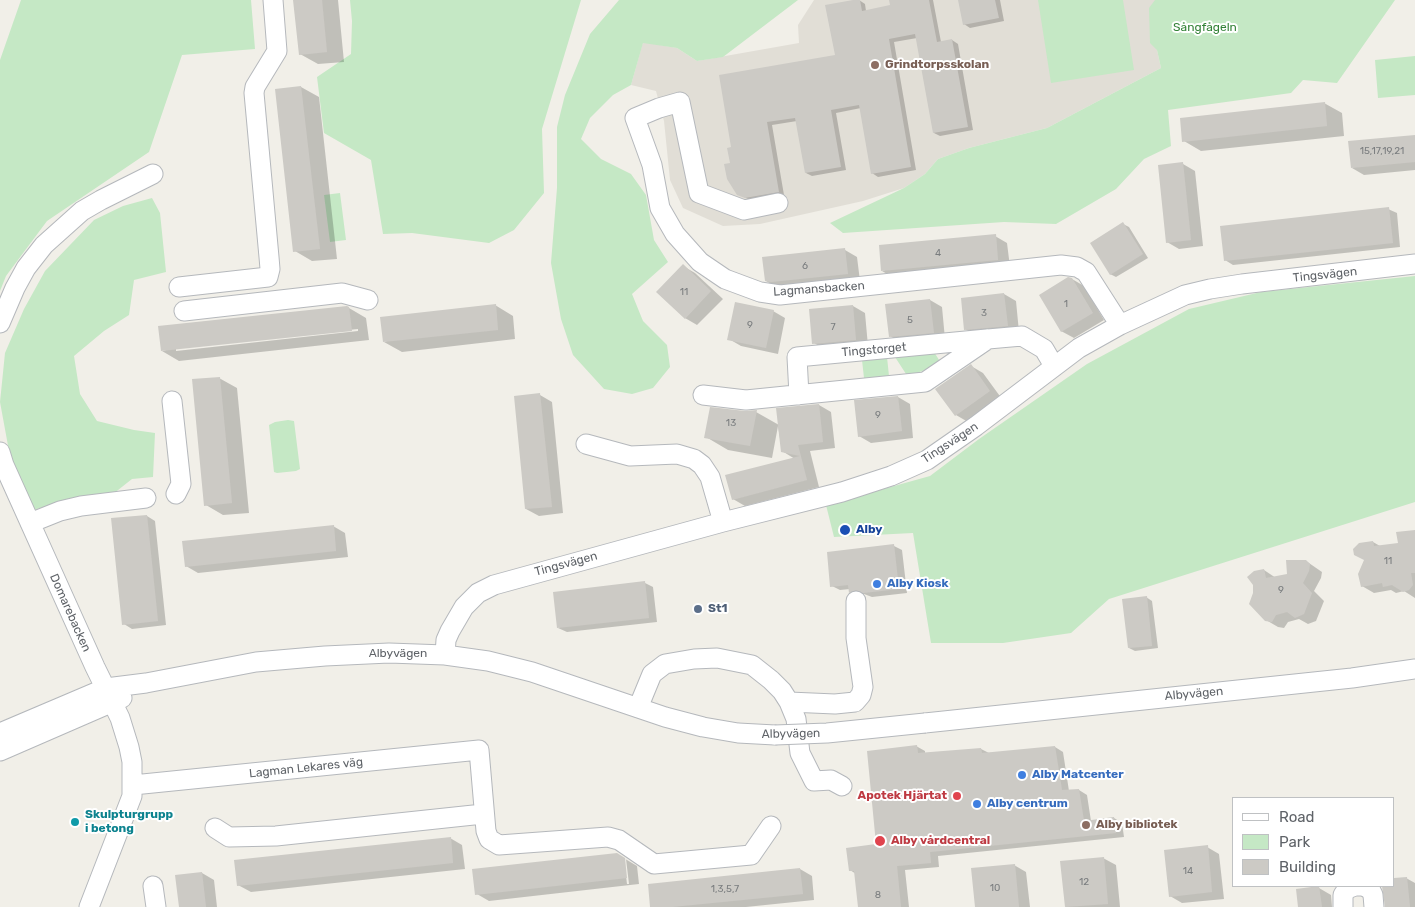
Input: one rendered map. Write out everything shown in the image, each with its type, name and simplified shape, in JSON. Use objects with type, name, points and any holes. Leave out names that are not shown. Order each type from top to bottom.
[{"type":"street","points":[[179,287],[268,278],[270,269],[254,93],[255,87],[277,51],[273,0]]},
{"type":"street","name":"Lagmansbacken","points":[[778,204],[744,210],[699,193],[680,102],[635,118],[652,165],[660,208],[675,234],[700,262],[725,279],[760,292],[780,295],[1061,265],[1077,266],[1086,272],[1120,325]]},
{"type":"street","points":[[0,323],[14,288],[26,268],[44,245],[82,211],[153,174]]},
{"type":"street","name":"Tingsvägen","points":[[445,655],[446,640],[464,607],[478,594],[494,585],[859,487],[891,476],[927,460],[991,415],[1079,348],[1120,325],[1185,295],[1210,289],[1415,264]]},
{"type":"street","points":[[184,311],[342,293],[368,300]]},
{"type":"street","name":"Tingstorget","points":[[799,395],[797,357],[1022,336],[1044,349],[1054,366]]},
{"type":"street","name":"Tingstorget","points":[[703,395],[746,400],[925,382],[988,339]]},
{"type":"street","points":[[172,401],[181,484],[176,494]]},
{"type":"street","points":[[586,444],[630,456],[677,454],[694,459],[702,465],[710,477],[723,522]]},
{"type":"street","name":"Domarebacken","points":[[0,452],[30,523],[109,695]]},
{"type":"street","points":[[30,523],[60,511],[81,506],[146,498]]},
{"type":"street","points":[[789,702],[834,704],[855,702],[861,695],[863,687],[856,638],[856,601]]},
{"type":"street","name":"Albyvägen","points":[[0,733],[146,683],[177,676],[256,662],[389,653],[445,655],[488,661],[532,672],[638,708],[703,727],[738,733],[775,736],[827,733],[925,723],[1352,678],[1415,669]]},
{"type":"street","points":[[638,708],[652,674],[665,664],[694,659],[717,658],[752,666],[772,680],[789,702],[796,719],[800,753],[814,781],[831,780],[842,786]]},
{"type":"street","points":[[89,907],[132,796],[130,747],[109,695]]},
{"type":"street","name":"Albyvägen","points":[[0,751],[109,695]]},
{"type":"street","name":"Lagman Lekares väg","points":[[133,785],[479,750],[483,814]]},
{"type":"street","points":[[215,828],[229,837],[276,836],[483,814],[489,839],[499,845],[608,837],[619,840],[654,864],[752,855],[771,826]]},
{"type":"street","points":[[153,886],[156,907]]},
{"type":"street","points":[[1343,907],[1343,896],[1347,889],[1352,887]]},
{"type":"street","points":[[1365,887],[1370,889],[1373,895],[1374,907]]},
{"type":"shaded area","points":[[814,0],[1155,0],[1157,50],[1161,68],[1047,128],[969,148],[938,159],[925,174],[904,188],[863,201],[760,224],[723,226],[683,208],[670,180],[664,121],[656,91],[631,85],[643,42],[677,48],[697,61],[799,43],[798,25]]},
{"type":"green space","points":[[21,0],[251,0],[255,49],[182,55],[149,152],[47,221],[6,276],[0,291],[0,60]]},
{"type":"green space","points":[[350,0],[581,0],[542,129],[544,193],[514,230],[489,243],[412,233],[383,234],[371,160],[324,133],[317,77],[351,54],[352,21]]},
{"type":"green space","points":[[619,0],[798,0],[723,57],[697,61],[677,48],[643,43],[631,85],[613,95],[590,118],[581,139],[601,159],[631,174],[646,195],[654,240],[668,262],[632,294],[643,321],[667,345],[670,367],[653,388],[632,394],[604,389],[573,355],[561,319],[551,263],[557,188],[557,127],[565,95],[590,34]]},
{"type":"green space","points":[[1038,0],[1123,0],[1134,70],[1051,83]]},
{"type":"green space","name":"Sångfågeln","points":[[1155,0],[1395,0],[1337,83],[1303,80],[1291,93],[1168,110],[1171,146],[1144,159],[1116,189],[1056,224],[1004,222],[843,233],[830,223],[904,188],[925,174],[938,159],[969,148],[1047,128],[1161,68],[1157,50],[1150,43],[1149,8]]},
{"type":"green space","points":[[1415,56],[1415,95],[1378,98],[1375,60]]},
{"type":"green space","points":[[340,193],[346,240],[330,242],[324,195]]},
{"type":"green space","points":[[152,198],[160,213],[166,272],[134,280],[129,315],[104,331],[74,356],[80,394],[97,421],[155,433],[153,477],[132,479],[113,494],[71,499],[30,511],[9,451],[0,402],[5,353],[24,309],[45,271],[94,220],[123,206]]},
{"type":"green space","points":[[1415,276],[1415,502],[1109,599],[1071,633],[1003,643],[931,643],[913,533],[834,537],[826,505],[930,476],[979,439],[1087,364],[1189,309],[1261,292]]},
{"type":"green space","points":[[934,352],[941,363],[908,377],[895,357]]},
{"type":"green space","points":[[887,357],[889,376],[864,378],[862,360]]},
{"type":"green space","points":[[288,420],[294,421],[300,469],[277,473],[274,472],[269,425]]},
{"type":"building","points":[[293,0],[322,0],[327,52],[299,55]]},
{"type":"building","points":[[860,0],[862,11],[890,5],[889,0],[929,0],[937,42],[952,39],[968,127],[933,133],[915,34],[889,39],[911,167],[871,174],[859,105],[831,110],[841,167],[805,173],[795,118],[767,122],[779,192],[745,198],[737,195],[727,179],[724,164],[730,163],[727,148],[731,147],[719,75],[835,55],[825,5]]},
{"type":"building","points":[[958,0],[995,0],[999,18],[963,25]]},
{"type":"building","points":[[301,86],[320,249],[293,252],[275,89]]},
{"type":"building","points":[[1325,102],[1327,126],[1182,142],[1180,118]]},
{"type":"building","points":[[1415,135],[1415,162],[1351,168],[1348,141]]},
{"type":"building","points":[[1183,162],[1191,240],[1166,243],[1158,165]]},
{"type":"building","points":[[1389,207],[1393,243],[1224,261],[1220,226]]},
{"type":"building","points":[[1123,222],[1143,254],[1110,275],[1090,243]]},
{"type":"building","points":[[996,234],[998,260],[881,271],[879,245]]},
{"type":"building","points":[[845,248],[848,274],[771,282],[765,281],[762,257]]},
{"type":"building","points":[[683,264],[711,291],[685,319],[656,292]]},
{"type":"building","points":[[1068,277],[1072,278],[1093,313],[1061,332],[1039,295]]},
{"type":"building","points":[[1004,293],[1008,326],[964,330],[961,298]]},
{"type":"building","points":[[930,299],[934,333],[889,337],[885,304]]},
{"type":"building","points":[[735,302],[774,310],[766,348],[727,340]]},
{"type":"building","points":[[496,304],[498,330],[383,342],[380,317]]},
{"type":"building","points":[[853,305],[856,340],[812,344],[809,309]]},
{"type":"building","points":[[349,307],[352,331],[161,351],[158,326]]},
{"type":"building","points":[[971,364],[990,391],[955,416],[935,389]]},
{"type":"building","points":[[220,377],[232,503],[204,506],[192,379]]},
{"type":"building","points":[[540,393],[552,507],[525,509],[514,396]]},
{"type":"building","points":[[898,396],[902,431],[858,437],[854,400]]},
{"type":"building","points":[[819,404],[823,442],[798,445],[807,480],[732,500],[725,475],[800,456],[781,452],[776,408]]},
{"type":"building","points":[[710,407],[745,411],[757,410],[750,446],[704,438]]},
{"type":"building","points":[[147,515],[158,621],[122,625],[111,518]]},
{"type":"building","points":[[334,525],[336,551],[185,567],[182,541]]},
{"type":"building","points":[[1415,530],[1415,573],[1411,573],[1413,585],[1409,590],[1403,592],[1392,585],[1383,587],[1382,583],[1361,587],[1358,574],[1364,560],[1354,555],[1353,549],[1359,543],[1373,541],[1374,546],[1398,543],[1396,532]]},
{"type":"building","points":[[894,544],[899,589],[863,593],[856,590],[849,593],[848,585],[830,587],[827,552]]},
{"type":"building","points":[[1286,560],[1306,560],[1310,564],[1303,583],[1312,593],[1304,614],[1295,618],[1287,612],[1276,615],[1272,622],[1265,621],[1249,604],[1253,593],[1253,585],[1247,577],[1254,571],[1264,569],[1266,578],[1287,574]]},
{"type":"building","points":[[645,581],[649,618],[557,628],[553,592]]},
{"type":"building","points":[[1147,596],[1152,646],[1128,648],[1122,599]]},
{"type":"building","name":"Alby centrum","points":[[917,745],[918,753],[981,748],[982,753],[1055,746],[1062,790],[1079,789],[1084,821],[1114,817],[1116,833],[930,852],[931,863],[897,866],[901,907],[858,907],[854,871],[849,871],[846,848],[876,844],[867,751]]},
{"type":"building","points":[[451,837],[453,863],[237,886],[234,860]]},
{"type":"building","points":[[1208,845],[1212,892],[1169,897],[1164,850]]},
{"type":"building","points":[[617,853],[625,858],[627,878],[475,895],[472,869]]},
{"type":"building","points":[[1104,857],[1108,904],[1065,907],[1060,861]]},
{"type":"building","points":[[1015,864],[1019,907],[975,907],[971,868]]},
{"type":"building","points":[[800,868],[803,894],[672,907],[650,907],[648,884]]},
{"type":"building","points":[[202,872],[206,907],[179,907],[175,875]]},
{"type":"building","points":[[1407,877],[1410,907],[1385,907],[1382,887],[1395,887],[1395,878]]},
{"type":"building","points":[[1319,887],[1322,907],[1298,907],[1296,889]]},
{"type":"place","name":"Grindtorpsskolan","points":[[875,65]]},
{"type":"place","name":"Alby","points":[[845,530]]},
{"type":"place","name":"Alby Kiosk","points":[[877,584]]},
{"type":"place","name":"St1","points":[[698,609]]},
{"type":"place","name":"Alby Matcenter","points":[[1022,775]]},
{"type":"place","name":"Apotek Hjärtat","points":[[957,796]]},
{"type":"place","name":"Alby centrum","points":[[977,804]]},
{"type":"place","name":"Skulpturgrupp i betong","points":[[75,822]]},
{"type":"place","name":"Alby bibliotek","points":[[1086,825]]},
{"type":"place","name":"Alby vårdcentral","points":[[880,841]]}]
